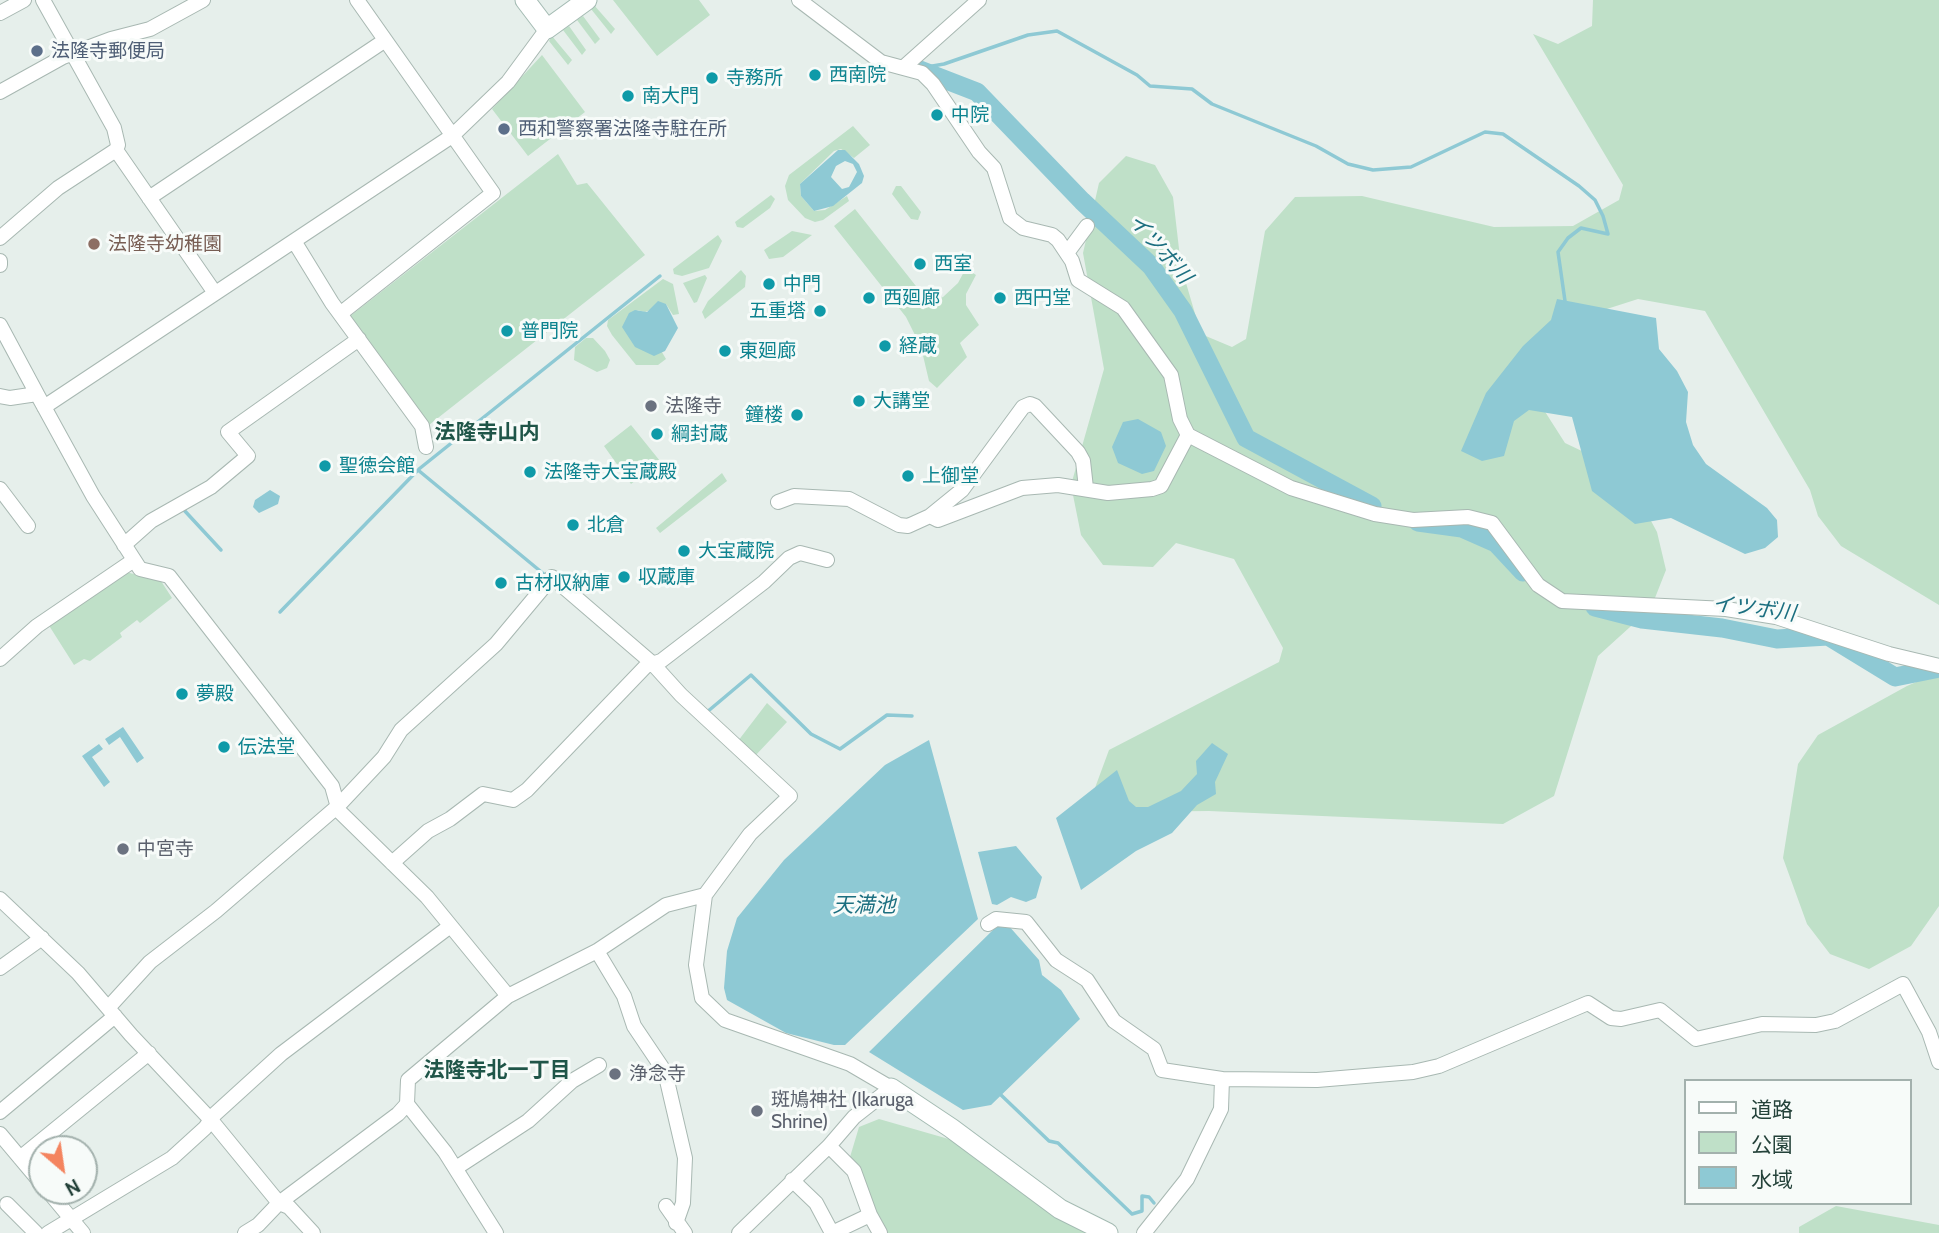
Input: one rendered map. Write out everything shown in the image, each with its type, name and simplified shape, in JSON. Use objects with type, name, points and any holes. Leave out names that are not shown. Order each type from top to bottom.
[{"type":"street","points":[[0,13],[24,0]]},
{"type":"street","points":[[43,0],[114,128],[118,139],[116,150],[215,293]]},
{"type":"street","points":[[0,92],[72,55],[111,39],[150,29],[203,0]]},
{"type":"street","points":[[340,314],[493,193],[357,0]]},
{"type":"street","points":[[525,0],[547,29]]},
{"type":"street","points":[[0,396],[44,403],[452,136],[508,82],[547,29],[585,0]]},
{"type":"street","points":[[799,0],[881,62],[922,73],[933,84],[979,152],[994,168],[1010,218],[1023,228],[1052,234],[1067,253],[1078,280],[1123,308],[1171,374],[1180,419],[1188,435],[1291,488],[1375,514],[1413,520],[1468,517],[1492,523],[1538,585],[1562,601],[1726,609],[1776,617],[1889,654],[1939,666]]},
{"type":"street","points":[[904,67],[979,0]]},
{"type":"street","points":[[149,198],[384,41]]},
{"type":"street","points":[[0,238],[58,188],[116,150]]},
{"type":"street","points":[[1067,253],[1087,226]]},
{"type":"street","points":[[295,241],[340,314],[422,426],[426,447]]},
{"type":"street","points":[[0,325],[134,560],[141,569],[169,576],[332,786],[339,811],[427,897],[508,996]]},
{"type":"street","points":[[126,544],[167,511],[211,487],[248,456],[228,432],[359,339]]},
{"type":"street","points":[[778,502],[794,496],[849,499],[898,525],[920,523],[962,490],[1023,407],[1030,404],[1035,406],[1078,452],[1083,461],[1086,488]]},
{"type":"street","points":[[930,516],[938,520],[1022,488],[1058,485],[1108,493],[1161,486],[1188,435]]},
{"type":"street","points":[[0,489],[28,526]]},
{"type":"street","points":[[392,863],[428,831],[450,819],[482,794],[513,800],[527,790],[652,663],[661,661],[764,582],[789,558],[800,553],[827,560]]},
{"type":"street","points":[[1,656],[37,626],[134,560]]},
{"type":"street","points":[[0,1112],[111,1012],[150,962],[225,904],[338,806],[384,757],[401,730],[496,644],[552,577],[652,663],[687,701],[790,796],[750,834],[705,895],[696,965],[699,991],[711,1009],[724,1020],[850,1064],[951,1128],[1060,1209],[1108,1233]]},
{"type":"street","points":[[245,1233],[258,1225],[279,1203],[398,1115],[407,1104],[408,1080],[508,996],[597,951],[666,905],[705,895]]},
{"type":"street","points":[[0,900],[78,973],[211,1120],[279,1203],[289,1207],[313,1233]]},
{"type":"street","points":[[988,924],[996,919],[1026,922],[1056,960],[1087,980],[1114,1021],[1154,1049],[1162,1070],[1222,1079],[1317,1080],[1413,1072],[1439,1066],[1588,1003],[1611,1017],[1621,1019],[1660,1010],[1696,1039],[1762,1024],[1816,1025],[1835,1021],[1903,984],[1929,1032],[1939,1062]]},
{"type":"street","points":[[48,1233],[172,1158],[281,1055],[449,926]]},
{"type":"street","points":[[0,968],[41,938]]},
{"type":"street","points":[[597,951],[624,996],[634,1026],[665,1072],[685,1158],[680,1228]]},
{"type":"street","points":[[20,1158],[149,1053]]},
{"type":"street","points":[[456,1168],[528,1121],[572,1081],[599,1065]]},
{"type":"street","points":[[1144,1233],[1187,1179],[1221,1109],[1222,1079]]},
{"type":"street","points":[[739,1233],[829,1146],[854,1117],[891,1088]]},
{"type":"street","points":[[407,1104],[456,1168],[496,1233]]},
{"type":"street","points":[[0,1134],[28,1167]]},
{"type":"street","points":[[829,1146],[854,1171],[880,1233]]},
{"type":"street","points":[[792,1180],[816,1203],[832,1233],[870,1214]]},
{"type":"street","points":[[7,1204],[36,1233]]},
{"type":"street","points":[[60,1205],[83,1233]]},
{"type":"street","points":[[666,1206],[680,1228]]},
{"type":"green space","points":[[613,0],[699,0],[710,15],[657,56]]},
{"type":"green space","points":[[1593,0],[1939,0],[1939,605],[1841,546],[1818,516],[1810,490],[1705,311],[1638,299],[1560,324],[1519,371],[1565,443],[1624,471],[1657,532],[1666,570],[1651,608],[1598,656],[1554,796],[1503,824],[1209,811],[1119,812],[1092,796],[1109,750],[1279,662],[1283,648],[1234,559],[1176,543],[1153,567],[1103,565],[1081,535],[1071,485],[1104,369],[1083,253],[1099,183],[1126,156],[1155,165],[1173,197],[1181,266],[1201,334],[1232,347],[1246,339],[1265,231],[1295,197],[1362,196],[1494,227],[1573,226],[1619,200],[1623,185],[1533,34],[1558,44],[1592,26]]},
{"type":"green space","points":[[594,5],[615,29],[611,34],[591,9]]},
{"type":"green space","points":[[583,16],[600,39],[595,44],[577,20]]},
{"type":"green space","points":[[569,26],[586,50],[582,55],[563,30]]},
{"type":"green space","points":[[552,36],[572,60],[568,65],[549,41]]},
{"type":"green space","points":[[542,55],[585,112],[528,156],[492,109]]},
{"type":"green space","points":[[853,126],[870,145],[854,158],[841,149],[834,151],[800,184],[801,196],[814,211],[825,210],[847,196],[849,201],[823,220],[815,222],[805,218],[788,200],[785,186],[789,175]]},
{"type":"green space","points":[[558,154],[577,185],[587,183],[645,255],[429,425],[349,317]]},
{"type":"green space","points":[[896,186],[901,186],[921,212],[918,220],[911,219],[892,194]]},
{"type":"green space","points":[[771,195],[775,199],[770,208],[743,228],[737,227],[735,222]]},
{"type":"green space","points":[[855,209],[927,300],[931,302],[943,297],[958,283],[966,268],[976,275],[966,294],[966,305],[979,325],[960,343],[967,357],[937,388],[929,381],[921,347],[906,317],[834,226]]},
{"type":"green space","points":[[792,231],[812,235],[783,257],[769,259],[764,250]]},
{"type":"green space","points":[[718,235],[722,241],[709,268],[682,276],[674,274],[673,269]]},
{"type":"green space","points":[[741,270],[746,276],[745,287],[705,319],[702,312],[708,301]]},
{"type":"green space","points":[[705,275],[707,278],[697,302],[694,303],[683,283]]},
{"type":"green space","points":[[663,279],[673,284],[679,314],[673,315],[666,304],[645,312],[637,310],[666,359],[658,365],[636,365],[612,335],[607,326],[608,320]]},
{"type":"green space","points":[[586,338],[593,338],[605,351],[610,360],[607,368],[597,372],[574,360],[575,347]]},
{"type":"green space","points":[[631,425],[660,461],[631,484],[604,446]]},
{"type":"green space","points":[[722,473],[727,481],[660,533],[656,528]]},
{"type":"green space","points":[[126,572],[161,581],[172,598],[140,623],[137,620],[120,633],[122,637],[90,661],[84,659],[74,665],[48,624]]},
{"type":"green space","points":[[1939,672],[1939,906],[1911,946],[1869,969],[1830,954],[1807,924],[1783,858],[1798,764],[1818,735],[1907,686]]},
{"type":"green space","points":[[767,703],[787,722],[755,756],[738,741]]},
{"type":"green space","points":[[879,1119],[966,1144],[1097,1233],[886,1233],[850,1157],[859,1127]]},
{"type":"green space","points":[[1836,1206],[1939,1225],[1939,1233],[1799,1233],[1799,1227]]},
{"type":"water","points":[[838,150],[845,150],[859,164],[864,176],[862,183],[833,206],[814,211],[801,196],[800,184]],"holes":[[[845,161],[853,164],[857,172],[849,187],[842,189],[831,177],[836,166]]]},
{"type":"water","points":[[1557,299],[1656,318],[1659,349],[1677,371],[1688,392],[1686,422],[1693,445],[1706,464],[1767,508],[1777,520],[1778,537],[1765,548],[1745,554],[1671,518],[1635,524],[1592,491],[1572,417],[1529,410],[1514,421],[1504,456],[1482,461],[1461,451],[1486,393],[1523,346],[1551,320]]},
{"type":"water","points":[[658,301],[666,304],[678,328],[665,351],[654,356],[635,347],[622,327],[629,313],[635,310],[647,312]]},
{"type":"water","points":[[1138,419],[1161,432],[1166,446],[1154,471],[1142,474],[1118,463],[1112,447],[1123,422]]},
{"type":"water","points":[[270,490],[280,496],[278,504],[259,513],[253,507],[255,500]]},
{"type":"water","points":[[123,727],[144,758],[137,763],[120,737],[109,745],[105,739]]},
{"type":"water","name":"天満池","points":[[929,740],[978,919],[845,1045],[834,1045],[786,1033],[727,1000],[724,988],[727,951],[737,918],[784,860],[885,765]]},
{"type":"water","points":[[1212,743],[1228,754],[1215,782],[1216,794],[1197,805],[1172,833],[1136,851],[1081,890],[1056,818],[1117,770],[1129,801],[1136,807],[1148,807],[1181,791],[1197,774],[1196,761]]},
{"type":"water","points":[[99,744],[103,749],[92,757],[110,782],[104,787],[82,756]]},
{"type":"water","points":[[1016,846],[1042,877],[1036,898],[1026,902],[1011,897],[997,905],[992,904],[978,852]]},
{"type":"water","points":[[1008,925],[1039,960],[1042,975],[1061,990],[1080,1019],[991,1105],[963,1110],[869,1052],[996,927]]},
{"type":"waterway","points":[[921,68],[944,64],[1028,35],[1057,31],[1137,75],[1150,86],[1192,89],[1212,104],[1316,146],[1348,164],[1373,170],[1411,167],[1485,132],[1503,134],[1579,186],[1595,200],[1603,216],[1608,234],[1581,228],[1568,238],[1558,252],[1565,301]]},
{"type":"waterway","name":"イツボ川","points":[[915,68],[977,92],[1082,201],[1151,266],[1183,311],[1246,438],[1372,506]]},
{"type":"waterway","points":[[419,469],[660,276]]},
{"type":"waterway","points":[[280,612],[418,470],[545,575]]},
{"type":"waterway","points":[[183,509],[221,550]]},
{"type":"waterway","name":"イツボ川","points":[[1418,522],[1462,528],[1496,543],[1523,572]]},
{"type":"waterway","name":"イツボ川","points":[[1595,607],[1642,619],[1722,628],[1777,639],[1828,636],[1895,677],[1939,668]]},
{"type":"waterway","points":[[707,712],[751,675],[811,734],[840,749],[887,715],[912,716]]},
{"type":"waterway","points":[[1001,1095],[1049,1141],[1058,1143],[1132,1214],[1142,1211],[1142,1196],[1149,1197],[1154,1203]]},
{"type":"place","name":"法隆寺郵便局","points":[[37,51]]},
{"type":"place","name":"西南院","points":[[815,75]]},
{"type":"place","name":"寺務所","points":[[712,78]]},
{"type":"place","name":"南大門","points":[[628,96]]},
{"type":"place","name":"中院","points":[[937,115]]},
{"type":"place","name":"西和警察署法隆寺駐在所","points":[[504,129]]},
{"type":"place","name":"法隆寺幼稚園","points":[[94,244]]},
{"type":"place","name":"西室","points":[[920,264]]},
{"type":"place","name":"中門","points":[[769,284]]},
{"type":"place","name":"西廻廊","points":[[869,298]]},
{"type":"place","name":"西円堂","points":[[1000,298]]},
{"type":"place","name":"五重塔","points":[[820,311]]},
{"type":"place","name":"普門院","points":[[507,331]]},
{"type":"place","name":"経蔵","points":[[885,346]]},
{"type":"place","name":"東廻廊","points":[[725,351]]},
{"type":"place","name":"大講堂","points":[[859,401]]},
{"type":"place","name":"法隆寺","points":[[651,406]]},
{"type":"place","name":"鐘楼","points":[[797,415]]},
{"type":"place","name":"綱封蔵","points":[[657,434]]},
{"type":"place","name":"聖徳会館","points":[[325,466]]},
{"type":"place","name":"法隆寺大宝蔵殿","points":[[530,472]]},
{"type":"place","name":"上御堂","points":[[908,476]]},
{"type":"place","name":"北倉","points":[[573,525]]},
{"type":"place","name":"大宝蔵院","points":[[684,551]]},
{"type":"place","name":"収蔵庫","points":[[624,577]]},
{"type":"place","name":"古材収納庫","points":[[501,583]]},
{"type":"place","name":"夢殿","points":[[182,694]]},
{"type":"place","name":"伝法堂","points":[[224,747]]},
{"type":"place","name":"中宮寺","points":[[123,849]]},
{"type":"place","name":"浄念寺","points":[[615,1074]]},
{"type":"place","name":"斑鳩神社 (Ikaruga Shrine)","points":[[757,1111]]},
{"type":"district","name":"法隆寺山内","points":[[487,433]]},
{"type":"district","name":"法隆寺北一丁目","points":[[497,1071]]}]
